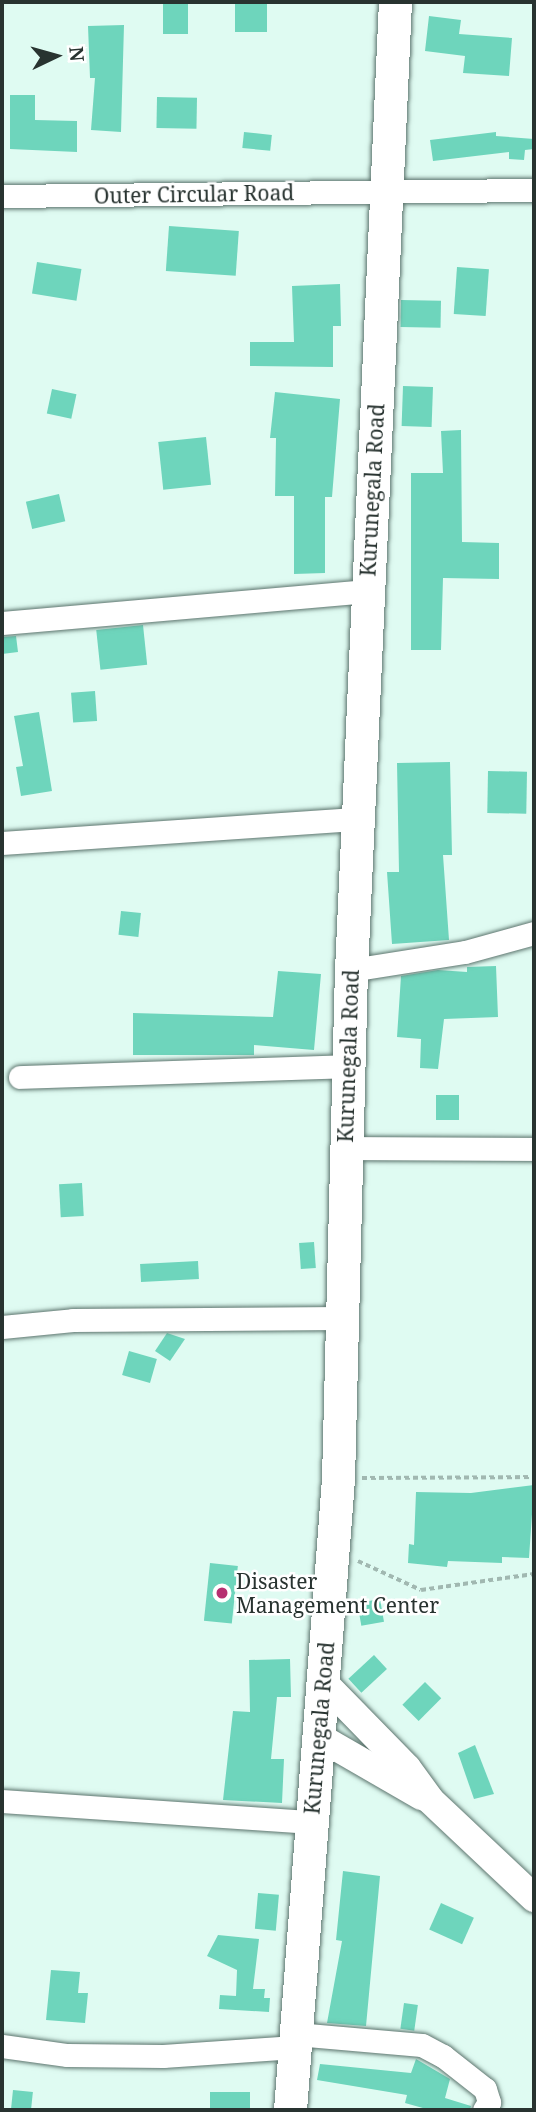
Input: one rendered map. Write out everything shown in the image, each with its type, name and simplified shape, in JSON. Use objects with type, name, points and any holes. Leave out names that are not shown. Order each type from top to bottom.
[{"type":"highway","name":"Kurunegala Road","points":[[290,2110],[338,1479],[351,970],[395,2]]},
{"type":"main road","points":[[323,1682],[407,1768],[430,1800],[534,1898]]},
{"type":"main road","points":[[319,1737],[430,1800]]},
{"type":"street","name":"Outer Circular Road","points":[[2,196],[534,190]]},
{"type":"street","points":[[2,623],[368,591]]},
{"type":"street","points":[[2,843],[358,819]]},
{"type":"street","points":[[351,970],[465,952],[534,933]]},
{"type":"street","points":[[20,1077],[348,1066]]},
{"type":"street","points":[[346,1148],[534,1149]]},
{"type":"street","points":[[2,1327],[73,1320],[342,1318]]},
{"type":"street","points":[[2,1801],[311,1822]]},
{"type":"street","points":[[2,2046],[67,2054],[163,2056],[295,2040],[422,2045],[443,2056],[485,2089],[489,2102],[484,2110]]},
{"type":"path","points":[[338,1479],[534,1477]]},
{"type":"path","points":[[334,1550],[421,1590],[534,1574]]},
{"type":"building","points":[[163,2],[188,2],[188,34],[163,34]]},
{"type":"building","points":[[235,2],[267,2],[267,32],[235,32]]},
{"type":"building","points":[[429,16],[461,20],[459,34],[512,38],[509,76],[463,73],[465,56],[425,51]]},
{"type":"building","points":[[124,25],[121,132],[91,130],[95,78],[90,78],[88,26]]},
{"type":"building","points":[[10,95],[35,95],[35,120],[77,121],[77,152],[10,149]]},
{"type":"building","points":[[157,97],[197,98],[196,129],[156,128]]},
{"type":"building","points":[[244,132],[272,135],[270,151],[242,148]]},
{"type":"building","points":[[496,132],[496,136],[534,139],[534,149],[525,150],[524,160],[509,159],[509,152],[433,161],[430,140]]},
{"type":"building","points":[[169,226],[239,231],[236,276],[166,271]]},
{"type":"building","points":[[37,262],[81,269],[76,301],[32,294]]},
{"type":"building","points":[[457,267],[489,269],[486,316],[454,314]]},
{"type":"building","points":[[340,284],[341,326],[333,326],[333,367],[250,366],[250,342],[294,342],[292,286]]},
{"type":"building","points":[[401,300],[441,301],[441,328],[401,327]]},
{"type":"building","points":[[403,386],[433,387],[432,427],[402,426]]},
{"type":"building","points":[[52,389],[76,394],[71,419],[47,413]]},
{"type":"building","points":[[275,392],[340,399],[332,497],[325,497],[325,573],[294,574],[294,496],[275,496],[276,438],[270,438]]},
{"type":"building","points":[[461,430],[462,542],[499,543],[499,579],[443,578],[441,650],[411,650],[411,473],[443,473],[441,431]]},
{"type":"building","points":[[206,437],[211,485],[163,490],[158,442]]},
{"type":"building","points":[[59,494],[65,521],[32,529],[26,502]]},
{"type":"building","points":[[143,625],[147,665],[100,670],[96,630]]},
{"type":"building","points":[[16,636],[18,652],[2,654],[2,637]]},
{"type":"building","points":[[95,691],[97,721],[73,723],[71,693]]},
{"type":"building","points":[[39,712],[52,791],[21,796],[16,767],[23,766],[14,716]]},
{"type":"building","points":[[450,762],[452,855],[443,855],[449,940],[392,944],[387,872],[399,872],[397,763]]},
{"type":"building","points":[[488,771],[527,772],[526,814],[487,813]]},
{"type":"building","points":[[121,911],[141,913],[138,937],[118,935]]},
{"type":"building","points":[[496,966],[498,1017],[444,1019],[438,1069],[420,1068],[421,1039],[397,1037],[401,976],[438,970],[467,972],[467,967]]},
{"type":"building","points":[[278,971],[321,974],[314,1050],[254,1045],[254,1055],[133,1055],[133,1013],[273,1017]]},
{"type":"building","points":[[436,1095],[459,1095],[459,1120],[436,1120]]},
{"type":"building","points":[[82,1183],[84,1216],[61,1217],[59,1184]]},
{"type":"building","points":[[314,1242],[316,1268],[301,1269],[299,1243]]},
{"type":"building","points":[[198,1261],[199,1279],[141,1282],[140,1264]]},
{"type":"building","points":[[167,1333],[185,1339],[170,1361],[155,1351]]},
{"type":"building","points":[[129,1351],[157,1359],[150,1383],[122,1375]]},
{"type":"building","points":[[534,1485],[529,1558],[502,1557],[502,1563],[448,1561],[447,1567],[408,1563],[409,1544],[414,1545],[416,1492],[471,1493]]},
{"type":"building","name":"Disaster Management Center","points":[[210,1563],[238,1566],[232,1624],[204,1621]]},
{"type":"building","points":[[380,1599],[384,1622],[361,1626],[357,1603]]},
{"type":"building","points":[[374,1655],[387,1669],[361,1693],[348,1679]]},
{"type":"building","points":[[290,1659],[291,1697],[277,1697],[271,1759],[284,1759],[282,1803],[223,1800],[233,1711],[250,1712],[249,1660]]},
{"type":"building","points":[[425,1682],[441,1698],[419,1721],[402,1705]]},
{"type":"building","points":[[475,1745],[494,1794],[474,1799],[458,1753]]},
{"type":"building","points":[[343,1871],[380,1876],[366,2026],[327,2023],[342,1941],[336,1940]]},
{"type":"building","points":[[258,1893],[279,1895],[276,1931],[255,1929]]},
{"type":"building","points":[[441,1903],[474,1918],[462,1944],[429,1929]]},
{"type":"building","points":[[218,1935],[259,1939],[253,1989],[265,1989],[264,1998],[270,1998],[269,2012],[219,2009],[220,1995],[236,1996],[237,1970],[207,1956]]},
{"type":"building","points":[[51,1970],[80,1972],[78,1993],[88,1993],[85,2023],[46,2020]]},
{"type":"building","points":[[404,2003],[418,2005],[414,2031],[400,2029]]},
{"type":"building","points":[[416,2059],[450,2079],[445,2098],[471,2106],[470,2110],[430,2110],[405,2103],[407,2095],[317,2080],[320,2064],[411,2073]]},
{"type":"building","points":[[13,2090],[33,2092],[31,2110],[11,2110]]},
{"type":"building","points":[[210,2092],[250,2092],[250,2110],[210,2110]]},
{"type":"place","name":"Disaster Management Center","points":[[222,1593]]}]
